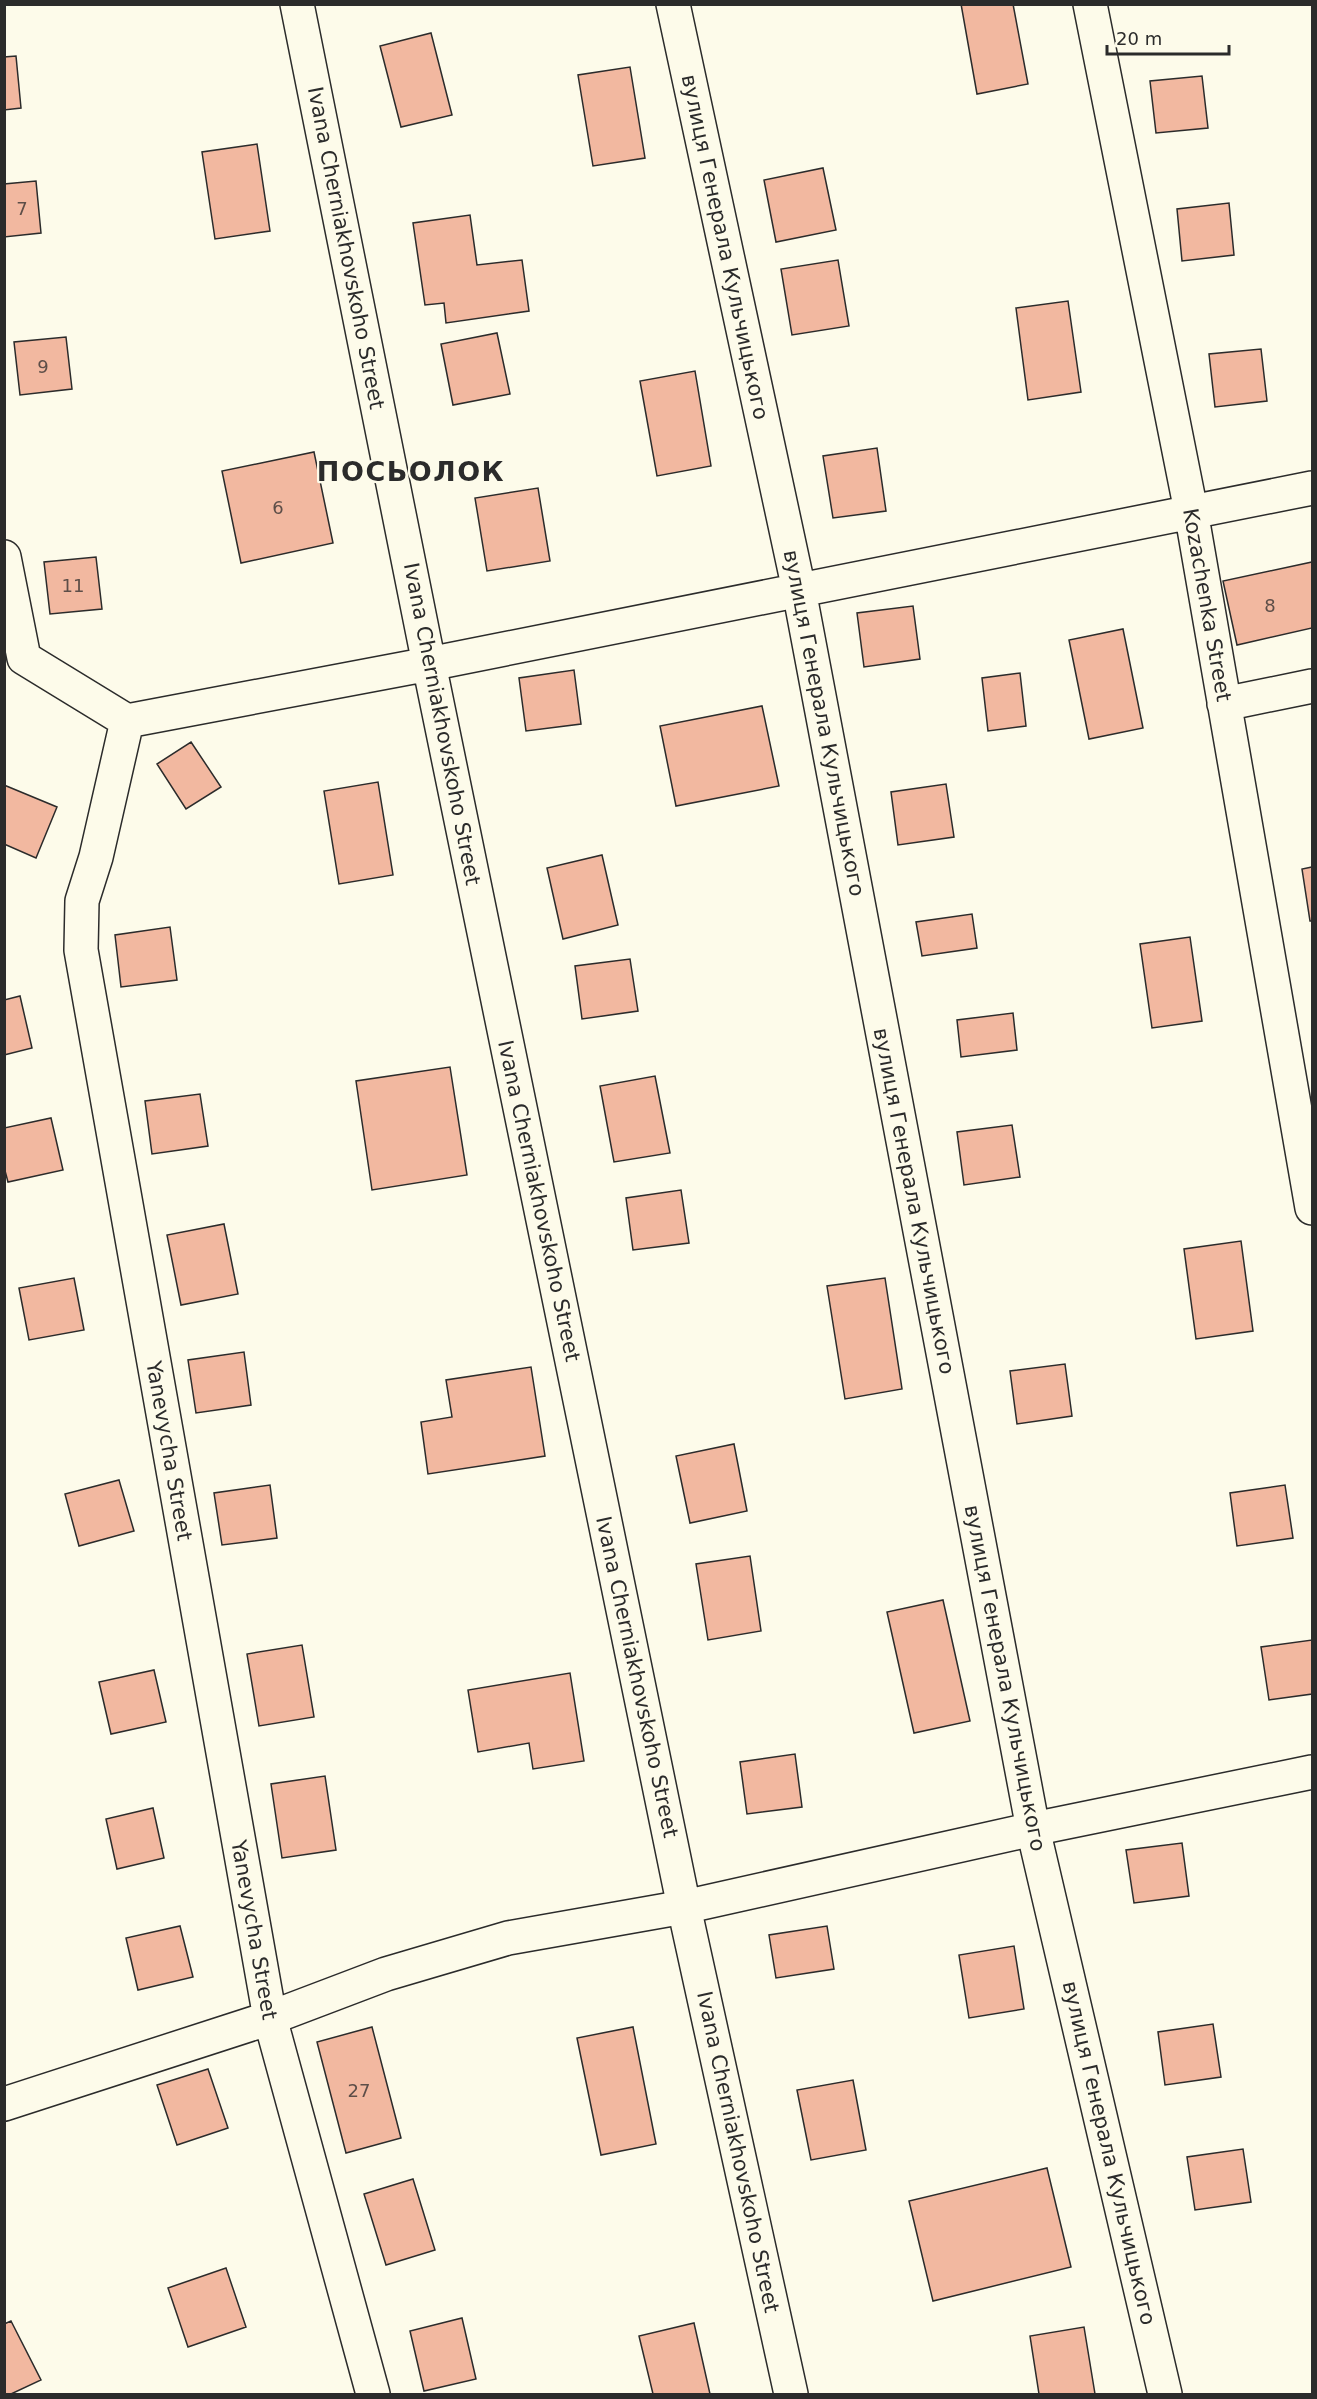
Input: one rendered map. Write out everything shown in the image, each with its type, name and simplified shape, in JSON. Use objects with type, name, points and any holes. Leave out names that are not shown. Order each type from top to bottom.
[{"type":"street","name":"Ivana Cherniakhovskoho Street","points":[[297,4],[429,664],[684,1907],[791,2394]]},
{"type":"street","name":"вулиця Генерала Кульчицького","points":[[673,4],[799,590],[1033,1829],[1165,2394]]},
{"type":"street","name":"Kozachenka Street","points":[[1090,4],[1191,512],[1312,1208]]},
{"type":"street","points":[[4,557],[14,655],[127,721],[429,664],[1312,488]]},
{"type":"street","points":[[1224,704],[1312,686]]},
{"type":"street","name":"Yanevycha Street","points":[[127,721],[96,857],[82,901],[81,950],[270,2018],[373,2394]]},
{"type":"street","points":[[4,2104],[270,2018],[386,1974],[508,1938],[684,1907],[1033,1829],[1312,1772]]},
{"type":"building","points":[[961,4],[1013,4],[1028,84],[977,94]]},
{"type":"building","points":[[431,33],[452,115],[401,127],[380,46]]},
{"type":"building","points":[[16,56],[21,108],[4,110],[4,57]]},
{"type":"building","points":[[630,67],[645,158],[593,166],[578,75]]},
{"type":"building","points":[[1202,76],[1208,128],[1156,133],[1150,81]]},
{"type":"building","points":[[257,144],[270,231],[215,239],[202,152]]},
{"type":"building","points":[[823,168],[836,230],[776,242],[764,180]]},
{"type":"building","points":[[36,181],[41,233],[4,237],[4,184]]},
{"type":"building","points":[[1229,203],[1234,255],[1182,261],[1177,209]]},
{"type":"building","points":[[470,215],[477,265],[522,260],[529,311],[446,323],[444,303],[425,305],[413,223]]},
{"type":"building","points":[[838,260],[849,326],[792,335],[781,269]]},
{"type":"building","points":[[1068,301],[1081,392],[1028,400],[1016,308]]},
{"type":"building","points":[[497,333],[510,394],[453,405],[441,344]]},
{"type":"building","points":[[66,337],[72,389],[20,395],[14,342]]},
{"type":"building","points":[[1261,349],[1267,401],[1215,407],[1209,354]]},
{"type":"building","points":[[695,371],[711,466],[657,476],[640,381]]},
{"type":"building","points":[[877,448],[886,511],[833,518],[823,456]]},
{"type":"building","points":[[314,452],[333,543],[241,563],[222,471]]},
{"type":"building","points":[[538,488],[550,561],[487,571],[475,498]]},
{"type":"building","points":[[96,557],[102,609],[50,614],[44,562]]},
{"type":"building","points":[[1312,562],[1312,628],[1237,645],[1223,581]]},
{"type":"building","points":[[913,606],[920,659],[864,667],[857,613]]},
{"type":"building","points":[[1123,629],[1143,728],[1089,739],[1069,640]]},
{"type":"building","points":[[574,670],[581,724],[526,731],[519,678]]},
{"type":"building","points":[[1020,673],[1026,726],[988,731],[982,678]]},
{"type":"building","points":[[762,706],[779,786],[676,806],[660,726]]},
{"type":"building","points":[[191,742],[221,787],[186,809],[157,764]]},
{"type":"building","points":[[378,782],[393,875],[339,884],[324,791]]},
{"type":"building","points":[[946,784],[954,837],[898,845],[891,792]]},
{"type":"building","points":[[4,785],[57,807],[36,858],[4,844]]},
{"type":"building","points":[[602,855],[618,925],[563,939],[547,868]]},
{"type":"building","points":[[1312,867],[1312,921],[1310,921],[1302,869]]},
{"type":"building","points":[[972,914],[977,948],[922,956],[916,922]]},
{"type":"building","points":[[170,927],[177,980],[121,987],[115,935]]},
{"type":"building","points":[[1190,937],[1202,1021],[1152,1028],[1140,944]]},
{"type":"building","points":[[630,959],[638,1011],[582,1019],[575,966]]},
{"type":"building","points":[[20,996],[32,1048],[4,1055],[4,1000]]},
{"type":"building","points":[[1013,1013],[1017,1050],[961,1057],[957,1020]]},
{"type":"building","points":[[450,1067],[467,1175],[372,1190],[356,1081]]},
{"type":"building","points":[[655,1076],[670,1153],[614,1162],[600,1086]]},
{"type":"building","points":[[200,1094],[208,1146],[152,1154],[145,1101]]},
{"type":"building","points":[[51,1118],[63,1170],[8,1182],[4,1167],[4,1128]]},
{"type":"building","points":[[1012,1125],[1020,1177],[964,1185],[957,1132]]},
{"type":"building","points":[[681,1190],[689,1243],[633,1250],[626,1198]]},
{"type":"building","points":[[224,1224],[238,1294],[181,1305],[167,1235]]},
{"type":"building","points":[[1241,1241],[1253,1331],[1196,1339],[1184,1249]]},
{"type":"building","points":[[74,1278],[84,1330],[29,1340],[19,1288]]},
{"type":"building","points":[[885,1278],[902,1389],[845,1399],[827,1286]]},
{"type":"building","points":[[244,1352],[251,1405],[196,1413],[188,1360]]},
{"type":"building","points":[[1065,1364],[1072,1416],[1017,1424],[1010,1371]]},
{"type":"building","points":[[531,1367],[545,1456],[428,1474],[421,1422],[452,1417],[446,1380]]},
{"type":"building","points":[[734,1444],[747,1511],[690,1523],[676,1456]]},
{"type":"building","points":[[119,1480],[134,1531],[79,1546],[65,1494]]},
{"type":"building","points":[[270,1485],[277,1538],[222,1545],[214,1493]]},
{"type":"building","points":[[1285,1485],[1293,1538],[1237,1546],[1230,1493]]},
{"type":"building","points":[[750,1556],[761,1631],[708,1640],[696,1564]]},
{"type":"building","points":[[943,1600],[970,1721],[914,1733],[887,1612]]},
{"type":"building","points":[[1312,1640],[1312,1694],[1269,1700],[1261,1647]]},
{"type":"building","points":[[302,1645],[314,1717],[259,1726],[247,1654]]},
{"type":"building","points":[[154,1670],[166,1722],[111,1734],[99,1682]]},
{"type":"building","points":[[570,1673],[584,1761],[533,1769],[529,1743],[478,1752],[468,1690]]},
{"type":"building","points":[[795,1754],[802,1807],[747,1814],[740,1762]]},
{"type":"building","points":[[325,1776],[336,1850],[282,1858],[271,1784]]},
{"type":"building","points":[[153,1808],[164,1858],[117,1869],[106,1819]]},
{"type":"building","points":[[1182,1843],[1189,1896],[1134,1903],[1126,1850]]},
{"type":"building","points":[[180,1926],[193,1977],[138,1990],[126,1938]]},
{"type":"building","points":[[827,1926],[834,1969],[776,1978],[769,1935]]},
{"type":"building","points":[[1014,1946],[1024,2009],[969,2018],[959,1955]]},
{"type":"building","points":[[1213,2024],[1221,2077],[1165,2085],[1158,2032]]},
{"type":"building","points":[[372,2027],[401,2138],[346,2153],[317,2042]]},
{"type":"building","points":[[633,2027],[656,2144],[601,2155],[577,2038]]},
{"type":"building","points":[[208,2069],[228,2128],[177,2145],[157,2085]]},
{"type":"building","points":[[853,2080],[866,2150],[811,2160],[797,2090]]},
{"type":"building","points":[[1243,2149],[1251,2202],[1195,2210],[1187,2157]]},
{"type":"building","points":[[1047,2168],[1071,2267],[933,2301],[909,2201]]},
{"type":"building","points":[[413,2179],[435,2250],[386,2265],[364,2194]]},
{"type":"building","points":[[226,2268],[246,2327],[188,2347],[168,2288]]},
{"type":"building","points":[[462,2318],[476,2379],[424,2391],[410,2331]]},
{"type":"building","points":[[11,2321],[41,2380],[11,2394],[4,2394],[4,2324]]},
{"type":"building","points":[[694,2323],[710,2394],[653,2394],[639,2336]]},
{"type":"building","points":[[1084,2327],[1095,2394],[1039,2394],[1030,2336]]},
{"type":"district","name":"ПОСЬОЛОК","points":[[411,471]]}]
